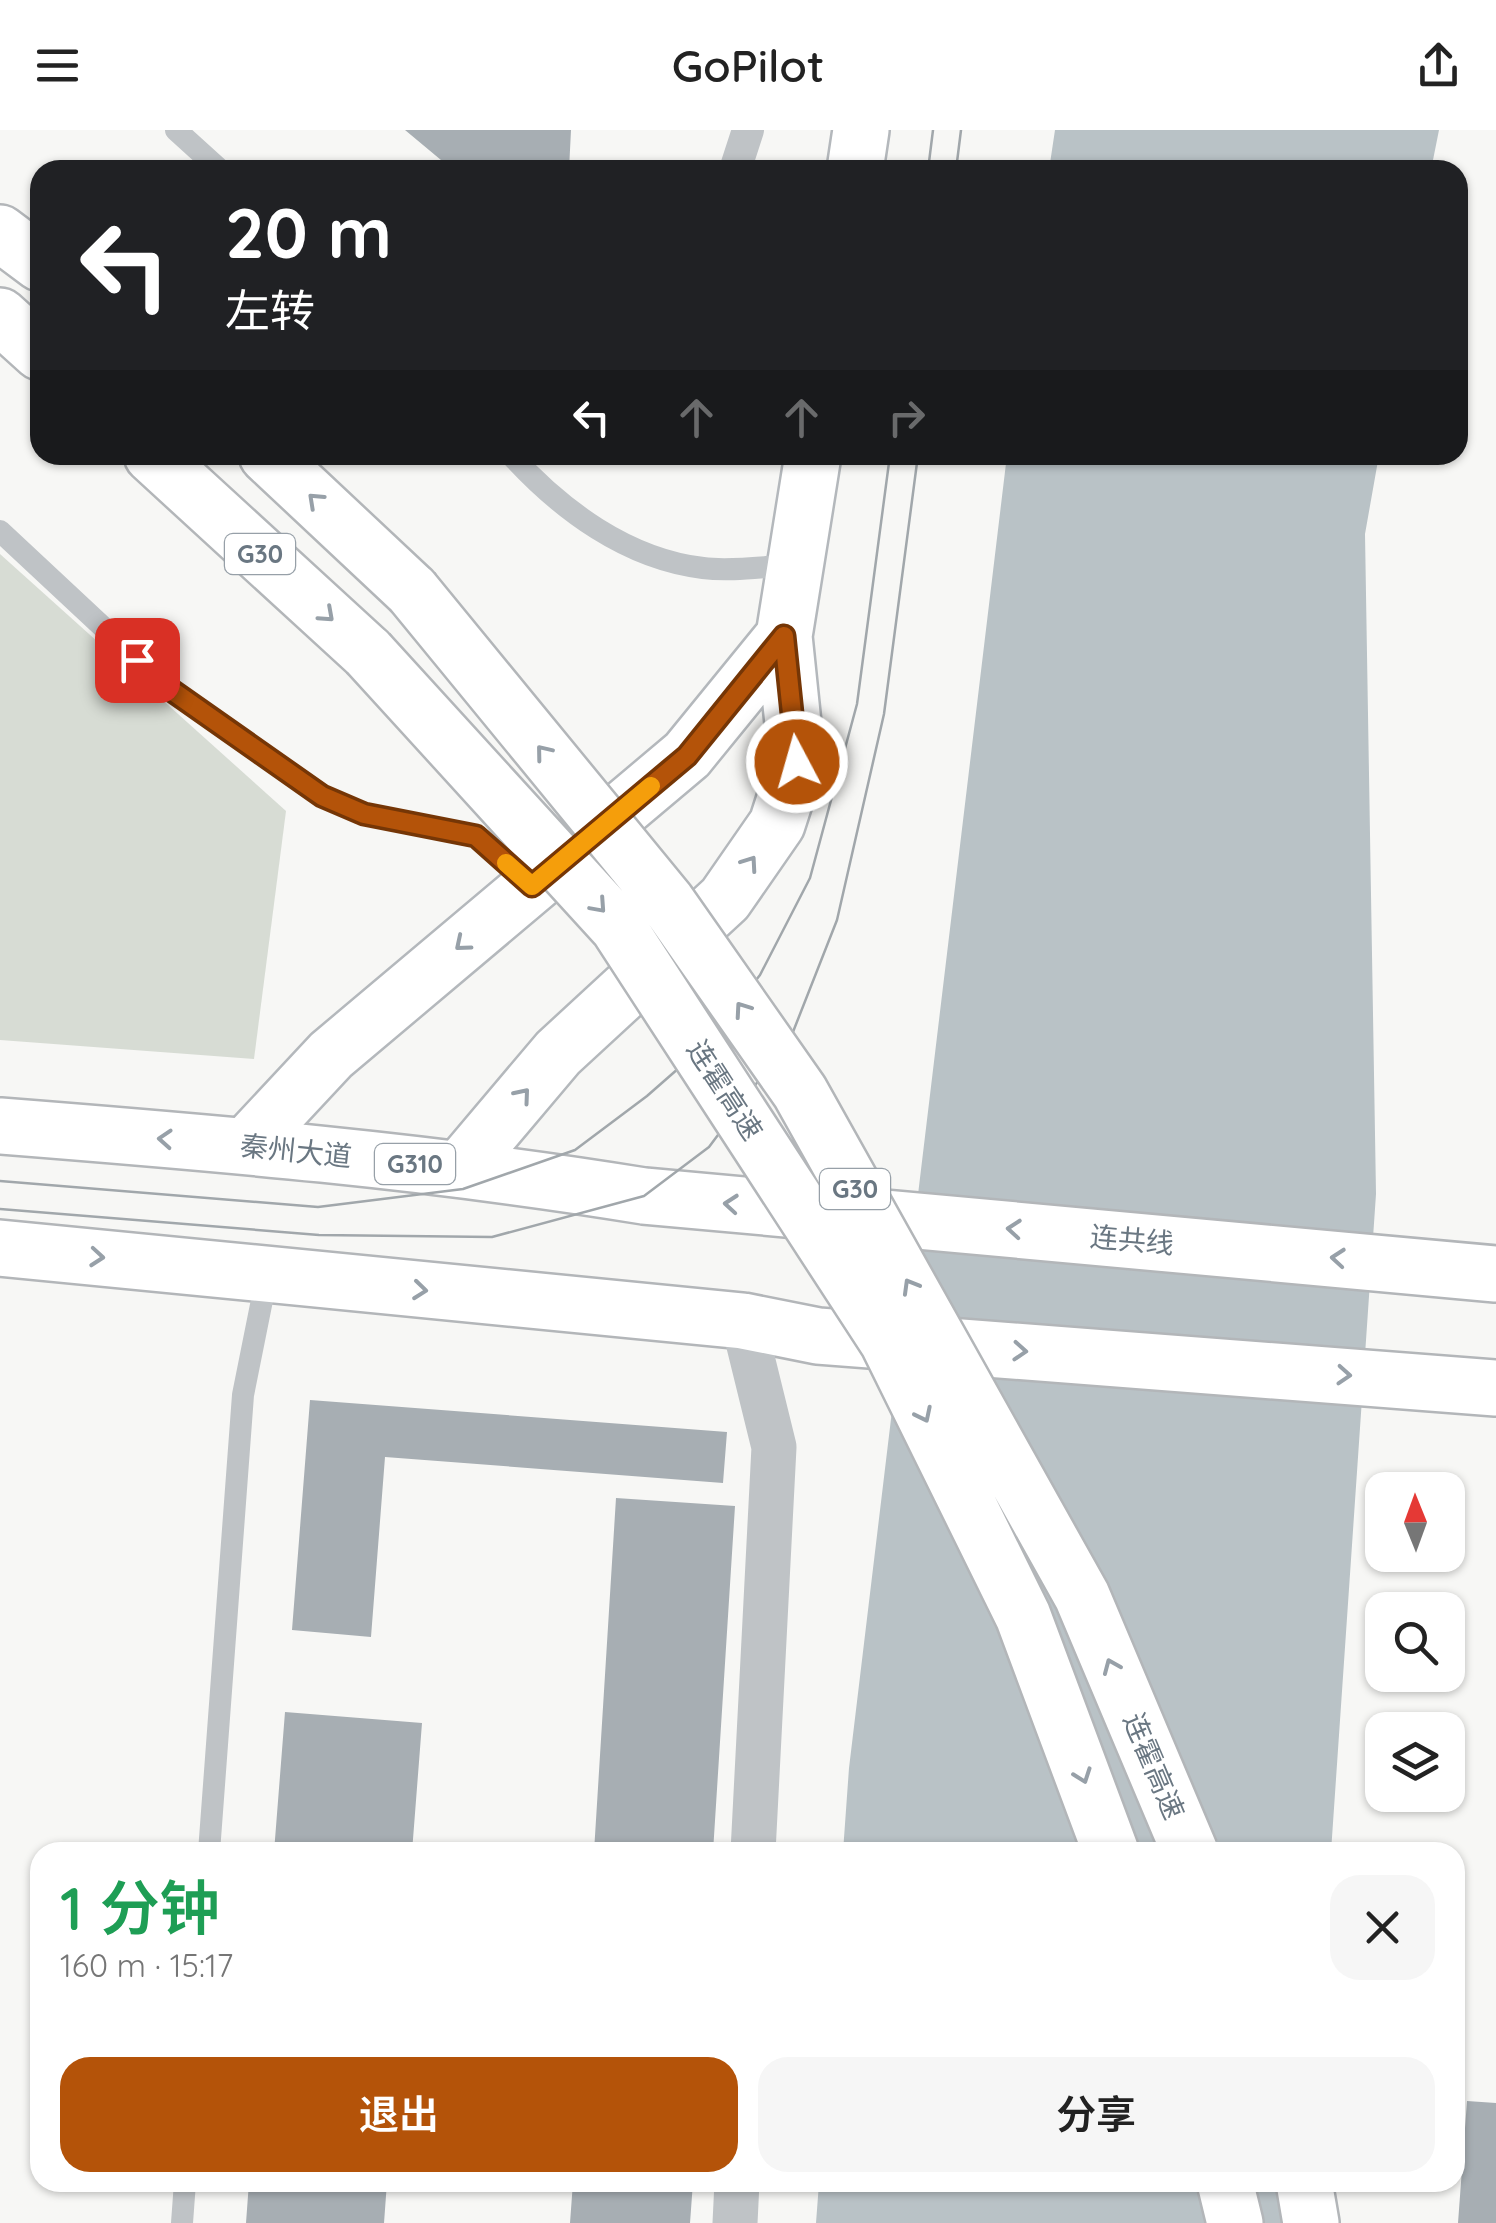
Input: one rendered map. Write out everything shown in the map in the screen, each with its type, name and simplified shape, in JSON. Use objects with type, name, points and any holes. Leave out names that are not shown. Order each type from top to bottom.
[{"type":"main road","points":[[858,160],[862,130]]},
{"type":"main road","points":[[0,232],[30,255]]},
{"type":"main road","points":[[0,316],[30,343]]},
{"type":"main road","name":"连霍高速","points":[[163,465],[368,653],[618,927],[888,1342],[1023,1616],[1107,1842]]},
{"type":"main road","name":"连霍高速","points":[[278,465],[412,591],[667,902],[800,1092],[1082,1596],[1186,1842]]},
{"type":"main road","points":[[460,1169],[558,1054],[725,899],[778,824],[797,762],[784,636],[812,465]]},
{"type":"main road","points":[[247,1145],[331,1055],[687,756],[784,636]]},
{"type":"main road","name":"秦州大道","points":[[0,1126],[247,1145],[460,1169],[644,1196],[828,1213]]},
{"type":"main road","name":"连共线","points":[[828,1213],[1496,1274]]},
{"type":"main road","points":[[0,1248],[743,1320],[818,1336],[1496,1388]]},
{"type":"main road","points":[[1227,2192],[1235,2223]]},
{"type":"main road","points":[[1306,2192],[1311,2223]]},
{"type":"street","points":[[738,160],[748,130]]},
{"type":"street","points":[[743,1320],[774,1448],[754,1842]]},
{"type":"street","points":[[734,2223],[736,2192]]},
{"type":"lane","points":[[176,130],[209,160]]},
{"type":"lane","points":[[520,465],[536,483],[612,540],[702,568],[797,565]]},
{"type":"lane","points":[[0,531],[164,685],[322,796],[364,814],[476,836],[532,886]]},
{"type":"lane","points":[[210,1842],[243,1395],[267,1272]]},
{"type":"lane","points":[[182,2223],[184,2192]]},
{"type":"shaded area","points":[[1055,130],[1439,130],[1433,160],[1050,160]]},
{"type":"shaded area","points":[[1006,465],[1377,465],[1365,534],[1376,1194],[1332,1842],[844,1842],[849,1768]]},
{"type":"shaded area","points":[[0,554],[286,811],[254,1059],[0,1040]]},
{"type":"shaded area","points":[[818,2192],[1308,2192],[1306,2223],[816,2223]]},
{"type":"building","points":[[405,130],[571,130],[570,160],[441,160]]},
{"type":"building","points":[[310,1400],[727,1432],[723,1483],[385,1457],[371,1637],[292,1630]]},
{"type":"building","points":[[616,1498],[735,1506],[714,1842],[595,1842]]},
{"type":"building","points":[[285,1712],[422,1723],[413,1842],[275,1842]]},
{"type":"building","points":[[1467,2101],[1496,2103],[1496,2223],[1458,2223],[1460,2192],[1465,2192]]},
{"type":"building","points":[[248,2192],[386,2192],[384,2223],[246,2223]]},
{"type":"building","points":[[572,2192],[692,2192],[690,2223],[570,2223]]},
{"type":"tram line","points":[[929,160],[933,130]]},
{"type":"tram line","points":[[957,160],[961,130]]},
{"type":"tram line","points":[[0,1181],[318,1207],[463,1189],[575,1150],[647,1096],[704,1046],[760,975],[810,878],[857,704],[889,465]]},
{"type":"tram line","points":[[0,1209],[319,1235],[492,1237],[644,1196],[709,1147],[791,1037],[837,920],[884,714],[917,465]]},
{"type":"slow traffic","points":[[506,863],[532,886],[651,786]]},
{"type":"route","points":[[137,660],[164,685],[322,796],[364,814],[476,836],[532,886],[687,756],[784,636],[797,762]]}]
